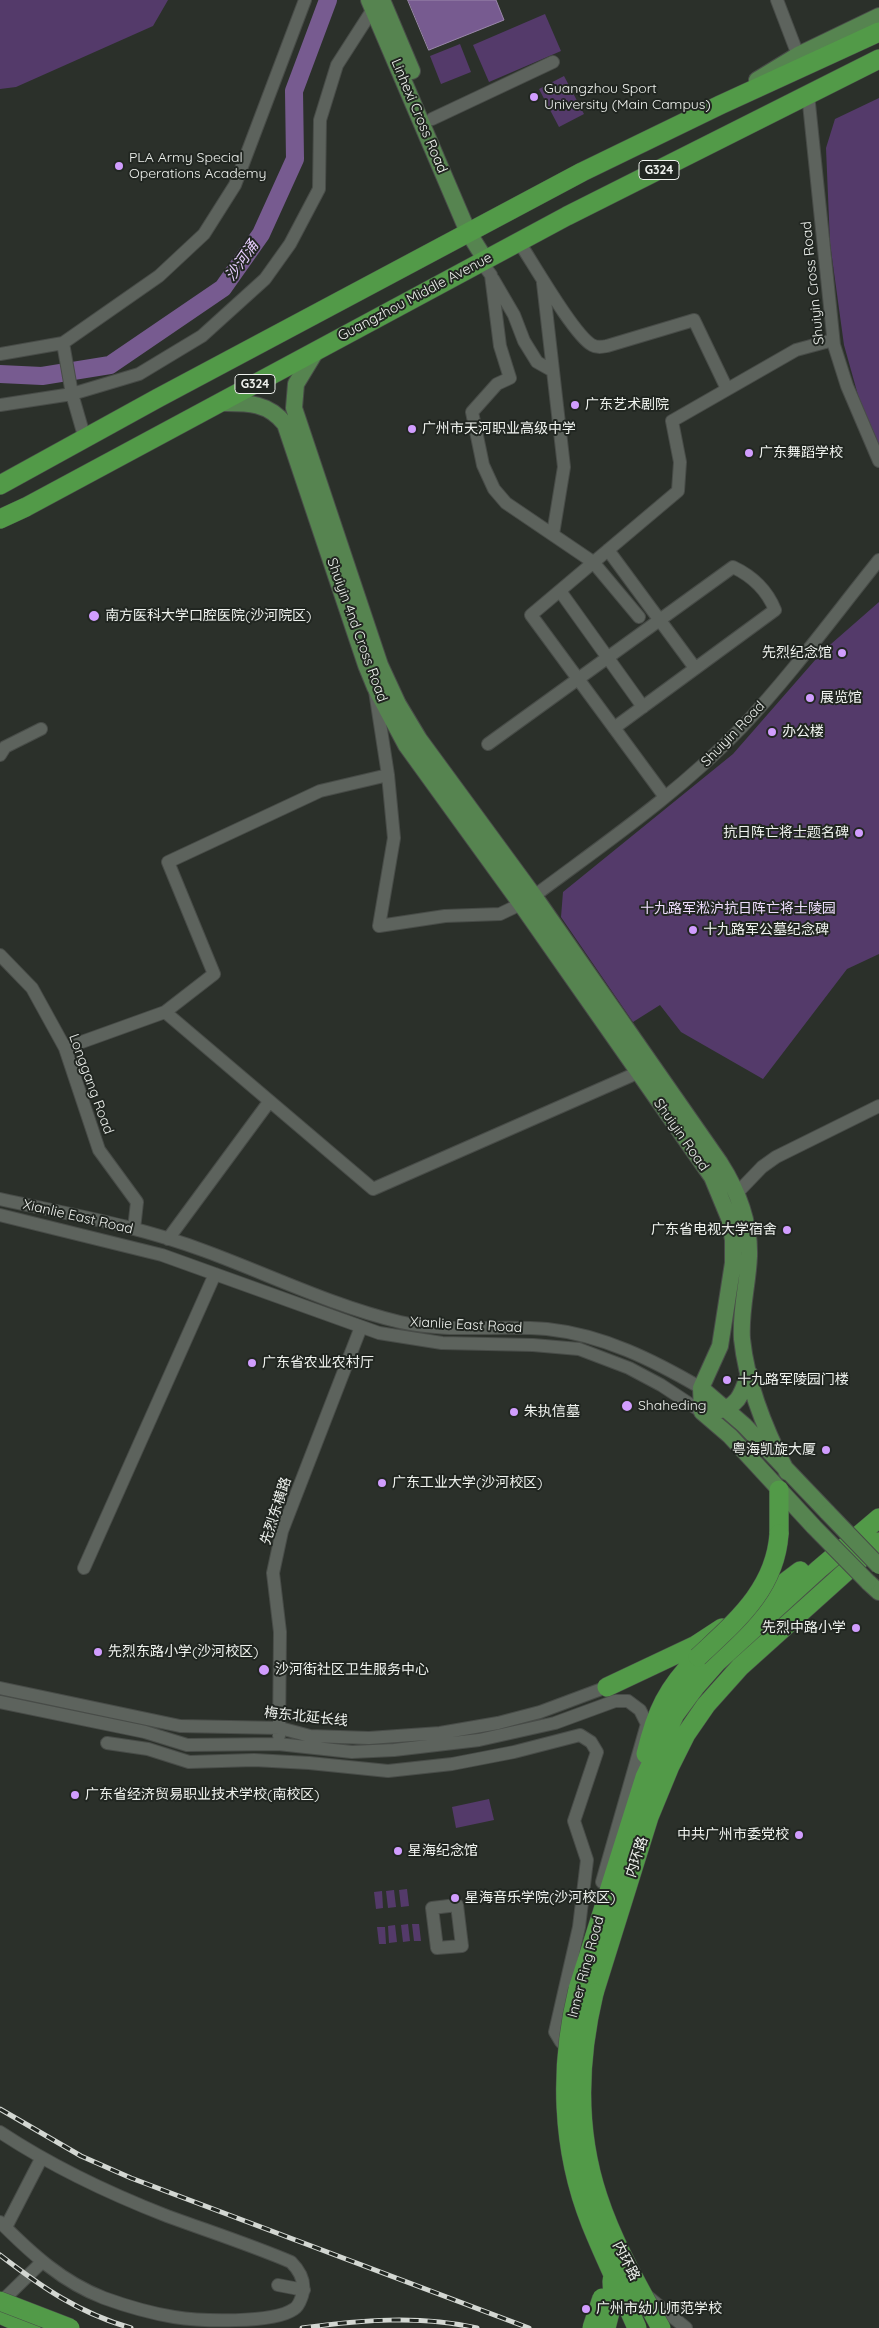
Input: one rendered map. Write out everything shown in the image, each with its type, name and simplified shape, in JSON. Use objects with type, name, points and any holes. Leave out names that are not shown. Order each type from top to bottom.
[{"type":"highway","name":"G324","points":[[3,483],[439,248],[631,147],[879,32]]},
{"type":"highway","name":"G324","points":[[808,94],[879,60]]},
{"type":"highway","name":"Guangzhou Middle Avenue","points":[[0,519],[26,507],[454,277],[485,265],[515,244],[808,94]]},
{"type":"highway","points":[[496,218],[515,244]]},
{"type":"highway","points":[[439,248],[454,277]]},
{"type":"highway","points":[[624,1840],[652,1728],[662,1704],[678,1678],[755,1600],[773,1566],[779,1534],[779,1490]]},
{"type":"highway","points":[[607,1687],[696,1645],[717,1632],[879,1511]]},
{"type":"highway","name":"Inner Ring Road","points":[[637,2328],[591,2224],[578,2182],[567,2123],[566,2057],[572,2015],[583,1969],[624,1840],[652,1760],[675,1714],[705,1674],[769,1614],[879,1518]]},
{"type":"highway","name":"内环路","points":[[661,2328],[612,2234],[592,2173],[583,2119],[582,2076],[586,2036],[594,1993],[649,1818],[670,1766],[686,1734],[706,1705],[740,1667],[879,1542]]},
{"type":"highway","points":[[592,2173],[612,2285],[612,2306],[606,2328]]},
{"type":"highway","points":[[591,2224],[599,2245],[604,2277],[600,2307],[592,2328]]},
{"type":"highway","points":[[0,2304],[31,2328]]},
{"type":"highway","points":[[0,2304],[70,2328]]},
{"type":"main road","name":"Linhexi Cross Road","points":[[375,3],[432,119],[473,230]]},
{"type":"main road","name":"Linhexi Cross Road","points":[[375,3],[473,230]]},
{"type":"main road","points":[[720,105],[798,55],[879,16]]},
{"type":"main road","points":[[473,230],[485,265]]},
{"type":"main road","name":"Shuiyin 4nd Cross Road","points":[[316,351],[296,384],[294,408],[380,665],[398,704],[419,739],[527,900]]},
{"type":"main road","name":"Shuiyin 4nd Cross Road","points":[[218,403],[255,404],[272,411],[285,424],[375,687],[406,745],[527,900]]},
{"type":"main road","name":"Guangzhou Middle Avenue","points":[[0,523],[26,507]]},
{"type":"main road","name":"Shuiyin Road","points":[[527,900],[638,1073],[712,1177],[729,1218],[733,1240],[733,1263],[720,1346],[701,1388],[702,1412]]},
{"type":"main road","name":"Shuiyin Road","points":[[527,900],[720,1163],[737,1193],[748,1241],[749,1256],[742,1326],[749,1373],[756,1404],[766,1430],[787,1472]]},
{"type":"main road","points":[[702,1412],[726,1409],[740,1397],[749,1373]]},
{"type":"main road","name":"Xianlie East Road","points":[[701,1388],[744,1426],[879,1566]]},
{"type":"main road","name":"Xianlie East Road","points":[[702,1412],[730,1436],[814,1527],[874,1587]]},
{"type":"main road","points":[[0,2304],[36,2328]]},
{"type":"street","points":[[0,354],[62,343],[159,276],[204,234],[235,185],[305,0]]},
{"type":"street","points":[[777,0],[798,55]]},
{"type":"street","points":[[0,405],[72,394],[139,374],[202,336],[265,279],[290,244],[319,189],[320,120],[337,65],[375,3]]},
{"type":"street","points":[[432,119],[553,62]]},
{"type":"street","name":"Shuiyin Cross Road","points":[[808,94],[834,340],[847,386],[879,461]]},
{"type":"street","points":[[515,244],[543,278],[562,310],[586,340],[594,346],[613,345],[694,320],[727,389]]},
{"type":"street","points":[[485,265],[514,315],[524,341],[537,362],[553,371]]},
{"type":"street","points":[[485,265],[500,346],[510,378],[497,384],[472,412],[483,464],[494,489],[506,503],[593,562],[639,618]]},
{"type":"street","points":[[543,278],[564,466],[553,534]]},
{"type":"street","points":[[665,797],[531,615],[678,491],[680,462],[672,420],[796,350],[834,340]]},
{"type":"street","points":[[62,343],[72,394],[85,439]]},
{"type":"street","points":[[608,550],[696,668]]},
{"type":"street","name":"Shuiyin Road","points":[[527,900],[665,797],[706,762],[759,708],[879,560]]},
{"type":"street","points":[[488,744],[733,567],[750,575],[771,599],[775,610],[614,728]]},
{"type":"street","points":[[560,591],[643,707]]},
{"type":"street","points":[[375,687],[388,775],[394,838],[379,926],[445,916],[500,914],[527,900]]},
{"type":"street","points":[[0,755],[5,747],[41,729]]},
{"type":"street","points":[[65,1048],[165,1012],[214,974],[168,862],[320,791],[388,775]]},
{"type":"street","name":"Longgang Road","points":[[0,955],[32,988],[65,1048],[99,1150],[137,1202],[134,1229]]},
{"type":"street","points":[[165,1012],[373,1189],[638,1073]]},
{"type":"street","points":[[168,1239],[270,1102]]},
{"type":"street","points":[[737,1193],[762,1167],[776,1157],[879,1106]]},
{"type":"street","name":"Xianlie East Road","points":[[0,1199],[134,1229],[204,1250],[333,1301],[402,1322],[461,1328],[546,1329],[597,1339],[650,1360],[701,1388]]},
{"type":"street","name":"Xianlie East Road","points":[[0,1215],[140,1249],[199,1268],[361,1327],[422,1342],[469,1345],[533,1345],[579,1349],[629,1368],[661,1385],[702,1412]]},
{"type":"street","points":[[199,1268],[204,1250]]},
{"type":"street","points":[[84,1568],[215,1274]]},
{"type":"street","name":"先烈东横路","points":[[278,1744],[280,1728],[280,1632],[273,1573],[282,1531],[361,1327]]},
{"type":"street","name":"梅东北延长线","points":[[0,1688],[180,1726],[280,1728],[310,1736],[369,1738],[440,1733],[498,1723],[540,1712],[607,1687]]},
{"type":"street","points":[[0,1702],[146,1732],[187,1745],[278,1744],[352,1752],[402,1750],[478,1740],[555,1723],[615,1702],[628,1701],[640,1710],[646,1724],[571,1988],[561,2042],[560,2096],[568,2159],[585,2215],[624,2277],[686,2328]]},
{"type":"street","points":[[81,1719],[83,1706]]},
{"type":"street","points":[[580,1736],[584,1712]]},
{"type":"street","points":[[107,1743],[148,1749],[189,1762],[264,1760],[388,1771],[452,1764],[514,1752],[580,1736],[591,1742],[598,1752],[574,1821],[587,1860],[579,1927],[554,2032],[561,2042]]},
{"type":"street","points":[[187,1745],[189,1762]]},
{"type":"street","points":[[0,2132],[79,2179],[164,2215],[292,2262],[302,2279],[304,2290],[298,2306],[284,2314],[251,2318],[190,2319],[154,2313],[104,2298],[76,2284],[42,2262],[3,2224],[41,2158]]},
{"type":"street","points":[[0,2304],[42,2262]]},
{"type":"street","points":[[278,2285],[304,2290]]},
{"type":"green space","points":[[0,0],[168,0],[153,26],[16,87],[0,89]]},
{"type":"green space","points":[[545,14],[561,51],[489,82],[473,45]]},
{"type":"green space","points":[[460,44],[471,72],[441,84],[430,56]]},
{"type":"green space","points":[[564,76],[584,114],[559,127],[539,89]]},
{"type":"green space","points":[[879,98],[879,451],[863,413],[844,345],[830,243],[826,148],[835,119]]},
{"type":"green space","name":"十九路军淞沪抗日阵亡将士陵园","points":[[879,602],[879,954],[847,969],[763,1079],[681,1032],[660,1005],[633,1022],[561,917],[563,892],[733,754],[823,651]]},
{"type":"green space","points":[[489,1799],[494,1820],[456,1828],[452,1807]]},
{"type":"green space","points":[[407,1889],[409,1906],[401,1907],[399,1890]]},
{"type":"green space","points":[[394,1890],[396,1907],[388,1908],[386,1891]]},
{"type":"green space","points":[[382,1891],[383,1908],[376,1909],[374,1892]]},
{"type":"green space","points":[[408,1924],[410,1941],[403,1942],[401,1925]]},
{"type":"green space","points":[[412,1924],[419,1924],[421,1941],[414,1941]]},
{"type":"green space","points":[[395,1925],[397,1942],[389,1943],[388,1926]]},
{"type":"green space","points":[[377,1927],[385,1927],[386,1944],[379,1944]]},
{"type":"shaded area","points":[[408,0],[496,0],[504,20],[429,50]]},
{"type":"waterway","name":"沙河涌","points":[[0,374],[42,376],[110,365],[223,288],[261,234],[295,159],[294,91],[328,0]]},
{"type":"railway","points":[[0,2109],[81,2156],[131,2178],[529,2328]]},
{"type":"railway","points":[[0,2255],[47,2289],[78,2307],[131,2328]]},
{"type":"railway","points":[[302,2328],[389,2320],[433,2321],[477,2328]]},
{"type":"place","name":"Guangzhou Sport University (Main Campus)","points":[[534,97]]},
{"type":"place","name":"PLA Army Special Operations Academy","points":[[119,166]]},
{"type":"place","name":"广东艺术剧院","points":[[575,405]]},
{"type":"place","name":"广州市天河职业高级中学","points":[[412,429]]},
{"type":"place","name":"广东舞蹈学校","points":[[749,453]]},
{"type":"place","name":"南方医科大学口腔医院(沙河院区)","points":[[94,616]]},
{"type":"place","name":"先烈纪念馆","points":[[842,653]]},
{"type":"place","name":"展览馆","points":[[810,698]]},
{"type":"place","name":"办公楼","points":[[772,732]]},
{"type":"place","name":"抗日阵亡将士题名碑","points":[[859,833]]},
{"type":"place","name":"十九路军公墓纪念碑","points":[[693,930]]},
{"type":"place","name":"广东省电视大学宿舍","points":[[787,1230]]},
{"type":"place","name":"广东省农业农村厅","points":[[252,1363]]},
{"type":"place","name":"十九路军陵园门楼","points":[[727,1380]]},
{"type":"place","name":"Shaheding","points":[[627,1406]]},
{"type":"place","name":"朱执信墓","points":[[514,1412]]},
{"type":"place","name":"粤海凯旋大厦","points":[[826,1450]]},
{"type":"place","name":"广东工业大学(沙河校区)","points":[[382,1483]]},
{"type":"place","name":"先烈中路小学","points":[[856,1628]]},
{"type":"place","name":"先烈东路小学(沙河校区)","points":[[98,1652]]},
{"type":"place","name":"沙河街社区卫生服务中心","points":[[264,1670]]},
{"type":"place","name":"广东省经济贸易职业技术学校(南校区)","points":[[75,1795]]},
{"type":"place","name":"中共广州市委党校","points":[[799,1835]]},
{"type":"place","name":"星海纪念馆","points":[[398,1851]]},
{"type":"place","name":"星海音乐学院(沙河校区)","points":[[455,1898]]},
{"type":"place","name":"广州市幼儿师范学校","points":[[586,2309]]}]
